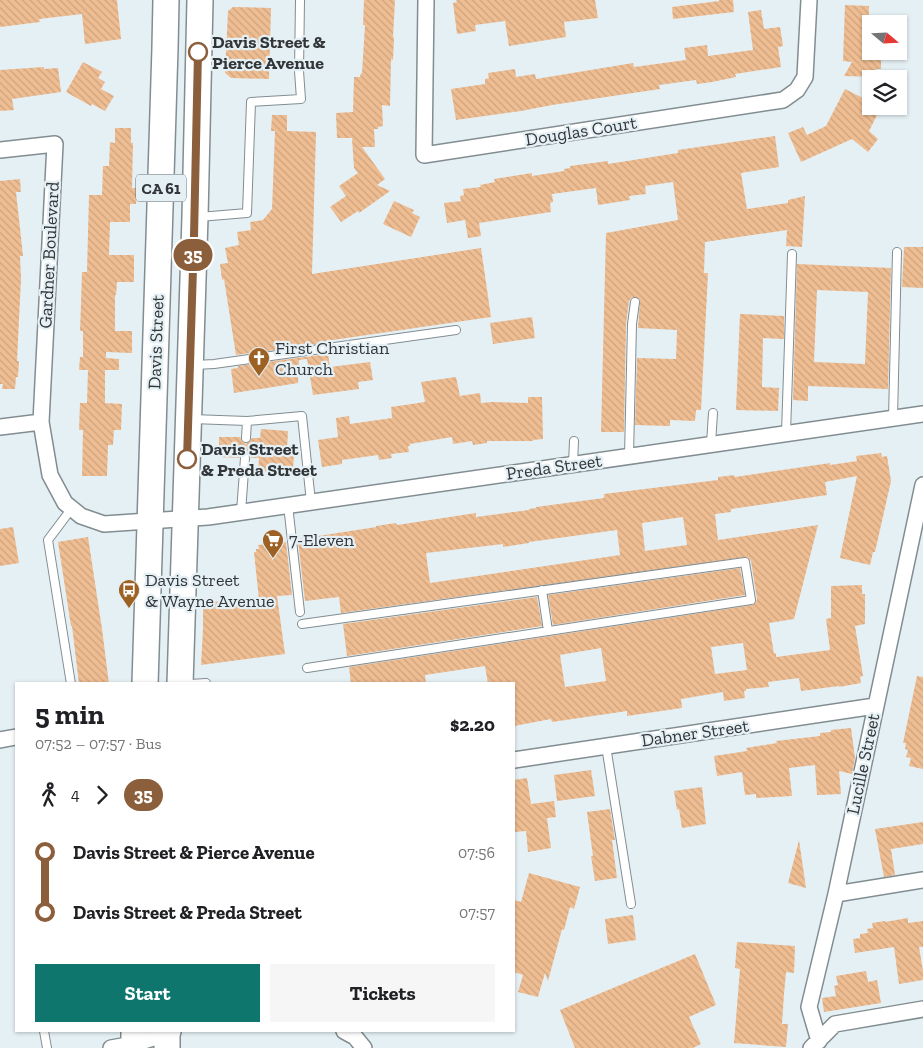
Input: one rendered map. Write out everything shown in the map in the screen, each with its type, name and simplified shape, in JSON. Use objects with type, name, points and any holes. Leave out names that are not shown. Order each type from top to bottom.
[{"type":"main road","name":"Davis Street","points":[[145,682],[166,0]]},
{"type":"main road","name":"Davis Street","points":[[180,682],[200,0]]},
{"type":"street","name":"Douglas Court","points":[[426,0],[424,155],[784,100],[797,90],[805,77],[809,0]]},
{"type":"street","name":"Gardner Boulevard","points":[[0,150],[55,144],[41,422]]},
{"type":"street","name":"Preda Street","points":[[72,508],[81,516],[104,524],[208,517],[923,414]]},
{"type":"street","points":[[0,427],[41,422],[50,475],[65,502],[72,508]]},
{"type":"street","name":"Lucille Street","points":[[815,1045],[809,1007],[836,894],[923,485]]},
{"type":"street","name":"Dabner Street","points":[[515,760],[875,706]]},
{"type":"street","points":[[0,740],[15,737]]},
{"type":"street","points":[[836,894],[923,880]]},
{"type":"street","points":[[815,1045],[835,1024],[923,1010]]},
{"type":"street","points":[[345,1032],[364,1048]]},
{"type":"street","points":[[128,1043],[170,1036]]},
{"type":"lane","points":[[195,217],[247,214],[251,102],[301,99],[299,71],[300,0]]},
{"type":"lane","points":[[893,418],[898,252]]},
{"type":"lane","points":[[786,433],[792,254]]},
{"type":"lane","points":[[629,456],[632,324],[635,302]]},
{"type":"lane","points":[[190,366],[456,330]]},
{"type":"lane","points":[[711,444],[713,413]]},
{"type":"lane","points":[[188,419],[247,420],[302,416],[310,502]]},
{"type":"lane","points":[[246,438],[247,420]]},
{"type":"lane","points":[[573,464],[574,441]]},
{"type":"lane","points":[[241,512],[245,458]]},
{"type":"lane","points":[[288,506],[300,612]]},
{"type":"lane","points":[[71,682],[48,540],[72,508]]},
{"type":"lane","points":[[302,624],[745,562],[751,600],[307,668]]},
{"type":"lane","points":[[542,590],[548,631]]},
{"type":"lane","points":[[606,746],[631,904]]},
{"type":"lane","points":[[44,1032],[47,1048]]},
{"type":"building","points":[[0,0],[117,0],[121,39],[85,44],[82,14],[39,19],[40,22],[0,27]]},
{"type":"building","points":[[364,0],[395,0],[390,106],[382,105],[383,126],[374,129],[375,147],[362,147],[385,179],[377,185],[390,191],[359,213],[358,211],[341,222],[330,207],[346,196],[339,186],[358,173],[354,168],[352,138],[337,138],[336,113],[353,112],[354,77],[360,77],[362,73],[365,25],[363,25]]},
{"type":"building","points":[[456,0],[595,0],[598,18],[564,22],[566,37],[509,46],[505,21],[475,25],[476,31],[457,34],[453,3],[457,2]]},
{"type":"building","points":[[719,0],[733,0],[734,12],[673,19],[672,7]]},
{"type":"building","points":[[845,5],[869,6],[869,15],[862,15],[862,60],[881,60],[881,69],[862,70],[862,77],[844,76],[852,62],[843,61]]},
{"type":"building","points":[[233,7],[271,8],[269,79],[231,78],[225,73],[228,11]]},
{"type":"building","points":[[761,10],[764,29],[780,27],[783,46],[778,47],[781,67],[735,74],[736,77],[712,82],[697,84],[696,80],[659,85],[660,89],[456,120],[451,89],[485,84],[485,79],[489,78],[488,73],[515,69],[516,77],[535,74],[536,79],[633,63],[634,67],[686,60],[684,48],[707,45],[708,56],[753,50],[748,12]]},
{"type":"building","points":[[83,62],[102,72],[98,78],[105,82],[101,89],[114,96],[105,111],[92,104],[91,106],[66,92]]},
{"type":"building","points":[[44,67],[44,69],[58,68],[61,92],[12,99],[14,110],[0,111],[0,70]]},
{"type":"building","points":[[845,89],[862,98],[862,115],[877,115],[869,131],[878,139],[868,152],[852,139],[801,162],[788,133],[803,127],[807,135],[826,126]]},
{"type":"building","points":[[272,115],[287,115],[287,131],[316,132],[312,274],[481,248],[491,317],[326,341],[327,343],[236,355],[220,264],[228,263],[225,248],[239,245],[237,232],[251,230],[250,222],[263,220],[272,209],[275,131],[271,131]]},
{"type":"building","points":[[115,128],[131,128],[131,143],[133,143],[132,188],[137,188],[136,204],[130,204],[130,222],[110,222],[109,255],[134,255],[134,282],[117,282],[115,295],[115,331],[132,331],[132,353],[106,352],[106,358],[119,359],[119,370],[105,370],[105,403],[122,404],[121,430],[114,430],[113,445],[108,445],[107,476],[82,476],[83,430],[79,430],[80,403],[87,403],[88,370],[79,370],[80,357],[83,357],[83,331],[80,331],[82,272],[87,272],[89,195],[102,195],[103,166],[109,166],[110,142],[115,143]]},
{"type":"building","points":[[775,136],[779,167],[741,173],[747,209],[788,203],[788,200],[805,196],[802,247],[786,246],[787,230],[705,242],[704,273],[708,273],[701,410],[696,410],[695,421],[670,420],[670,426],[635,425],[637,358],[676,359],[677,330],[638,328],[640,300],[636,297],[631,298],[626,324],[624,432],[601,432],[606,233],[678,220],[673,182],[645,186],[646,194],[629,196],[630,200],[598,205],[596,188],[552,194],[551,212],[479,223],[481,236],[468,238],[465,220],[447,223],[444,203],[461,201],[460,196],[464,195],[463,189],[481,187],[480,185],[495,182],[494,179],[532,173],[532,176],[564,171],[564,169],[570,168],[570,166],[608,161],[608,164],[678,153],[678,150]]},
{"type":"building","points":[[20,179],[21,192],[16,192],[23,256],[20,256],[18,377],[16,377],[15,389],[2,389],[3,384],[0,384],[0,181]]},
{"type":"building","points":[[394,201],[414,210],[412,213],[420,217],[411,237],[383,224]]},
{"type":"building","points":[[904,247],[923,247],[923,288],[902,287]]},
{"type":"building","points":[[797,264],[891,268],[888,389],[808,386],[808,401],[793,400]],"holes":[[[817,290],[868,292],[865,364],[814,362]]]},
{"type":"building","points":[[740,314],[784,316],[784,339],[763,338],[762,387],[779,388],[778,411],[736,410]]},
{"type":"building","points":[[532,317],[535,338],[493,344],[490,323]]},
{"type":"building","points":[[328,354],[330,367],[370,362],[373,380],[358,382],[359,389],[313,395],[307,359],[299,360],[298,383],[234,393],[231,369],[238,368],[238,366]]},
{"type":"building","points":[[456,377],[460,396],[480,393],[481,403],[528,403],[528,397],[542,397],[543,439],[533,441],[487,441],[487,443],[473,445],[472,441],[453,444],[452,437],[410,444],[408,446],[409,452],[391,454],[392,458],[379,460],[378,455],[342,460],[342,464],[322,467],[318,440],[338,437],[336,418],[349,416],[350,424],[392,418],[391,407],[425,402],[421,382]]},
{"type":"building","points":[[261,429],[288,431],[287,451],[294,451],[293,473],[258,471],[259,458],[251,458],[246,452],[242,453],[239,458],[219,457],[219,437],[240,437],[246,444],[252,438],[260,438]]},
{"type":"building","points":[[881,453],[882,457],[887,456],[891,481],[875,552],[873,552],[870,565],[840,558],[857,476],[825,482],[827,495],[731,509],[731,512],[715,514],[718,540],[818,525],[794,619],[769,623],[774,654],[776,653],[776,657],[830,650],[826,619],[831,618],[831,586],[862,585],[862,594],[865,594],[865,624],[855,626],[863,676],[860,677],[861,683],[801,691],[799,678],[768,682],[769,687],[746,689],[744,691],[745,698],[724,701],[723,692],[681,699],[682,708],[627,716],[627,711],[552,722],[551,719],[515,726],[515,682],[488,682],[485,666],[425,675],[426,682],[351,682],[349,667],[752,605],[757,599],[751,561],[747,557],[341,613],[339,597],[305,601],[299,539],[396,523],[397,525],[476,513],[476,517],[529,510],[536,507],[604,498],[604,494],[718,480],[718,477],[734,475],[735,477],[830,463],[830,465],[857,461],[856,456]],"holes":[[[683,517],[687,545],[645,551],[642,523]],[[617,530],[620,555],[430,583],[426,553],[503,544],[503,547]],[[743,643],[747,670],[715,674],[711,647]],[[601,648],[606,681],[565,687],[560,655]]]},
{"type":"building","points":[[13,527],[19,563],[0,566],[0,529]]},
{"type":"building","points":[[88,537],[109,682],[79,682],[72,626],[58,542]]},
{"type":"building","points":[[286,542],[292,595],[277,596],[285,654],[201,665],[203,602],[259,600],[254,552],[256,552],[256,549],[259,549],[258,545]]},
{"type":"building","points":[[740,568],[745,595],[553,625],[548,595]]},
{"type":"building","points":[[537,597],[542,626],[347,656],[343,624]]},
{"type":"building","points":[[917,676],[923,677],[923,769],[909,766],[911,758],[906,757],[908,750],[905,749],[906,743],[903,743]]},
{"type":"building","points":[[851,728],[855,758],[852,774],[839,771],[841,794],[817,795],[815,765],[789,768],[792,796],[756,798],[756,794],[745,795],[742,772],[717,776],[714,756],[747,751],[746,748],[777,743],[776,741],[820,736],[820,733],[831,732],[831,730]]},
{"type":"building","points":[[591,770],[595,796],[557,801],[554,775]]},
{"type":"building","points":[[527,778],[531,804],[554,801],[556,817],[547,818],[551,848],[528,852],[526,831],[515,832],[515,780]]},
{"type":"building","points":[[702,787],[706,824],[682,828],[674,791]]},
{"type":"building","points":[[610,809],[615,840],[612,840],[617,878],[595,881],[587,812]]},
{"type":"building","points":[[923,822],[923,844],[891,849],[895,875],[884,877],[875,829]]},
{"type":"building","points":[[799,840],[806,888],[788,883]]},
{"type":"building","points":[[529,873],[580,887],[574,909],[570,907],[564,930],[562,929],[548,981],[545,973],[538,997],[518,992],[523,975],[515,972],[515,900],[521,902]]},
{"type":"building","points":[[633,915],[636,940],[608,944],[605,919]]},
{"type":"building","points":[[908,918],[908,923],[923,921],[923,947],[919,947],[923,980],[899,984],[894,947],[855,953],[853,939],[860,938],[860,934],[868,933],[867,929],[873,928],[872,923]]},
{"type":"building","points":[[737,942],[795,946],[794,973],[786,972],[784,994],[782,1024],[788,1024],[786,1047],[734,1043],[740,969],[735,968]]},
{"type":"building","points":[[695,954],[716,1005],[689,1017],[701,1044],[693,1048],[575,1048],[560,1010]]},
{"type":"building","points":[[866,971],[868,982],[877,980],[881,1003],[824,1012],[822,998],[836,996],[834,986],[838,985],[836,976]]},
{"type":"bus line","name":"35","points":[[187,459],[198,52]]},
{"type":"place","name":"Davis Street & Pierce Avenue","points":[[198,52]]},
{"type":"place","name":"First Christian Church","points":[[259,377]]},
{"type":"place","name":"Davis Street & Preda Street","points":[[187,459]]},
{"type":"place","name":"7-Eleven","points":[[273,559]]},
{"type":"place","name":"Davis Street & Wayne Avenue","points":[[129,609]]}]
